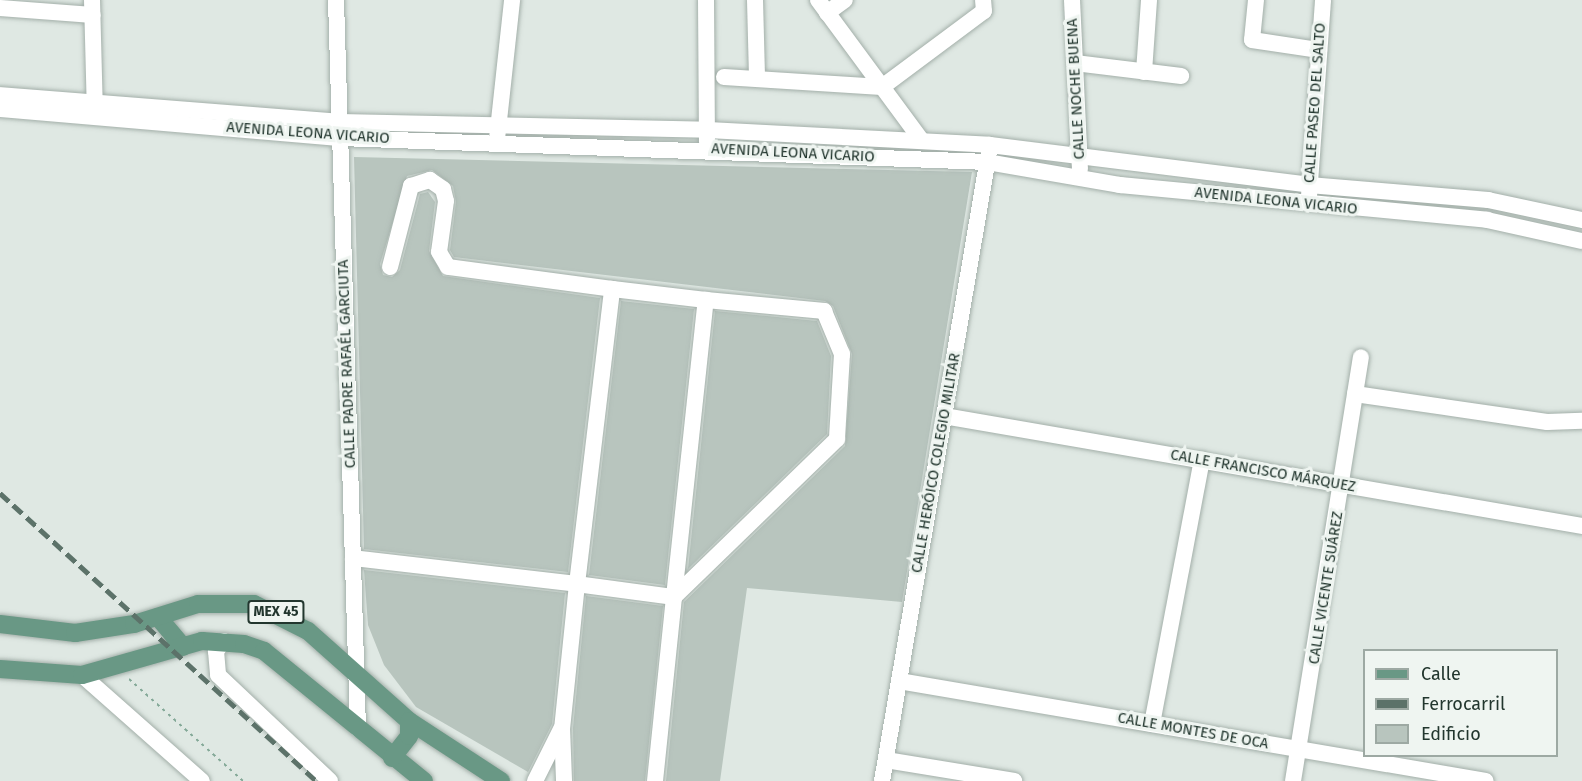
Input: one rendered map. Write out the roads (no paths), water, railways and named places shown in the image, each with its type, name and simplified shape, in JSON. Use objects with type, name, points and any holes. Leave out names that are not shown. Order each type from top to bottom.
[{"type":"main road","name":"MEX 45","points":[[0,624],[75,633],[158,617],[198,604],[255,604],[308,631],[409,721],[501,781]]},
{"type":"main road","points":[[158,617],[183,647]]},
{"type":"main road","name":"MEX 45","points":[[0,669],[82,675],[118,669],[183,647],[224,641],[264,651],[392,758],[424,781]]},
{"type":"main road","points":[[392,758],[409,736],[409,721]]},
{"type":"street","name":"CALLE PADRE RAFAÉL GARCIUTA","points":[[336,0],[358,729]]},
{"type":"street","points":[[498,135],[512,0]]},
{"type":"street","points":[[706,0],[708,130],[706,148]]},
{"type":"street","points":[[755,0],[757,78]]},
{"type":"street","points":[[845,0],[823,6],[921,141]]},
{"type":"street","points":[[724,77],[882,87],[984,11],[983,0]]},
{"type":"street","name":"CALLE NOCHE BUENA","points":[[1072,0],[1081,178]]},
{"type":"street","points":[[1144,72],[1149,0]]},
{"type":"street","points":[[1256,0],[1252,40],[1319,51]]},
{"type":"street","name":"CALLE PASEO DEL SALTO","points":[[1308,206],[1323,0]]},
{"type":"street","points":[[0,8],[93,7],[95,110]]},
{"type":"street","points":[[1075,63],[1181,76]]},
{"type":"street","name":"AVENIDA LEONA VICARIO","points":[[0,95],[95,110]]},
{"type":"street","name":"AVENIDA LEONA VICARIO","points":[[0,109],[95,110],[340,130],[498,135],[706,148],[989,154],[1080,159],[1309,185],[1488,200],[1582,220]]},
{"type":"street","name":"AVENIDA LEONA VICARIO","points":[[498,135],[708,130],[921,141],[989,154],[1081,178],[1308,206],[1487,220],[1582,241]]},
{"type":"street","name":"CALLE HERÓICO COLEGIO MILITAR","points":[[882,781],[989,154]]},
{"type":"street","points":[[390,267],[411,186],[430,180],[443,189],[446,201],[439,252],[448,267],[612,289],[824,311],[842,354],[837,439],[674,597]]},
{"type":"street","points":[[1387,212],[1389,191]]},
{"type":"street","points":[[564,781],[562,729],[612,289]]},
{"type":"street","points":[[655,781],[706,300]]},
{"type":"street","name":"CALLE VICENTE SUÁREZ","points":[[1293,781],[1301,749],[1361,357]]},
{"type":"street","points":[[1356,394],[1547,422],[1582,421]]},
{"type":"street","name":"CALLE FRANCISCO MÁRQUEZ","points":[[944,416],[1582,526]]},
{"type":"street","points":[[1152,724],[1202,460]]},
{"type":"street","points":[[353,558],[674,597]]},
{"type":"street","points":[[224,641],[216,651],[218,675],[330,781]]},
{"type":"street","points":[[82,675],[202,781]]},
{"type":"street","name":"CALLE MONTES DE OCA","points":[[899,681],[1486,781]]},
{"type":"street","points":[[535,781],[562,729]]},
{"type":"street","points":[[886,760],[1014,781]]},
{"type":"railway","points":[[0,493],[317,781]]}]
